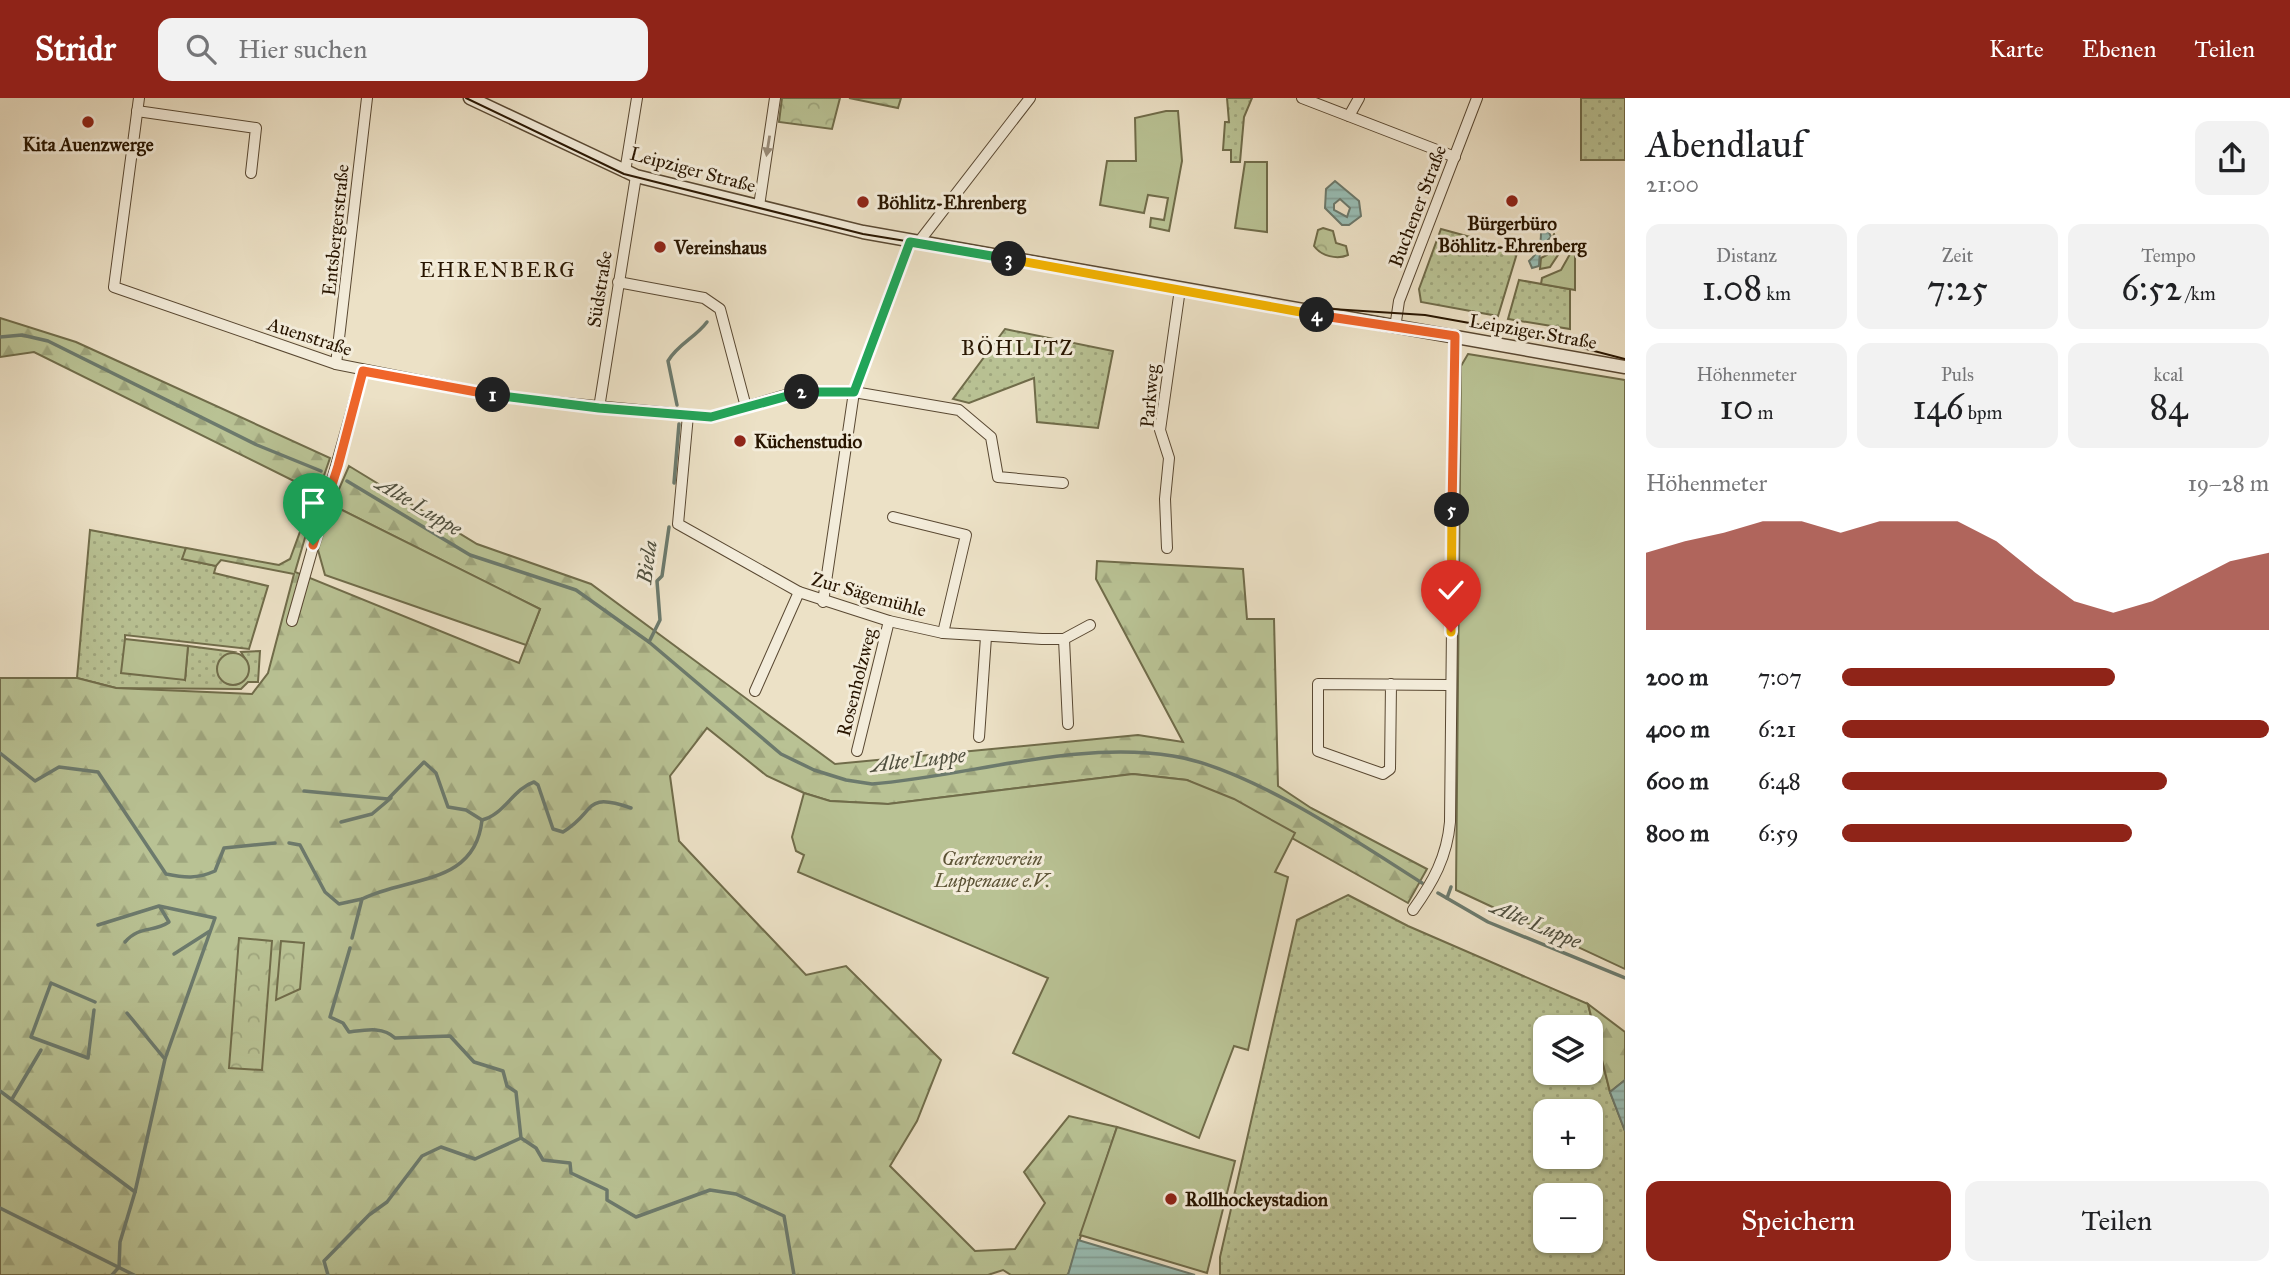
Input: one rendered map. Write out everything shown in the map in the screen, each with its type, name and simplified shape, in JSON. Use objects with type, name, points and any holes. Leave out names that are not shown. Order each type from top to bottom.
[{"type":"street","name":"Auenstraße","points":[[139,98],[114,287],[336,364],[503,397],[711,417],[796,392],[854,392],[958,410],[991,437],[998,477],[1063,483]]},
{"type":"street","name":"Entsbergerstraße","points":[[336,364],[367,98]]},
{"type":"street","name":"Leipziger Straße","points":[[470,98],[630,174],[759,206],[914,242],[1625,367]]},
{"type":"street","name":"Südstraße","points":[[599,408],[618,282],[637,98]]},
{"type":"street","points":[[759,206],[775,98]]},
{"type":"street","points":[[823,602],[854,392],[914,242],[1030,98]]},
{"type":"street","points":[[1302,98],[1455,157]]},
{"type":"street","points":[[1349,116],[1359,98]]},
{"type":"street","name":"Buchener Straße","points":[[1395,327],[1399,301],[1477,98]]},
{"type":"street","points":[[137,111],[256,128],[251,173]]},
{"type":"street","points":[[618,282],[704,298],[720,309],[747,407]]},
{"type":"street","name":"Parkweg","points":[[1167,548],[1165,499],[1169,458],[1160,430],[1180,289]]},
{"type":"street","points":[[1413,911],[1436,876],[1448,845],[1455,336]]},
{"type":"street","points":[[292,621],[363,371]]},
{"type":"street","name":"Zur Sägemühle","points":[[688,415],[678,524],[799,592],[823,602],[889,621],[943,633],[1064,639],[1090,625]]},
{"type":"street","points":[[892,517],[966,535],[943,633]]},
{"type":"street","points":[[755,691],[799,592]]},
{"type":"street","name":"Rosenholzweg","points":[[857,751],[889,621]]},
{"type":"street","points":[[979,737],[986,637]]},
{"type":"street","points":[[1064,639],[1068,724]]},
{"type":"street","points":[[1391,684],[1390,769],[1383,774],[1318,751],[1318,684],[1391,684],[1449,685]]},
{"type":"green space","points":[[782,98],[840,98],[832,129],[779,122]]},
{"type":"green space","points":[[849,98],[901,98],[898,108]]},
{"type":"green space","points":[[1227,98],[1252,98],[1244,117],[1240,162],[1231,162],[1231,150],[1223,150],[1225,122],[1229,122]]},
{"type":"green space","points":[[1581,98],[1625,98],[1625,160],[1581,160]]},
{"type":"green space","points":[[1178,111],[1182,161],[1169,231],[1150,227],[1151,218],[1164,220],[1168,198],[1148,195],[1144,213],[1100,205],[1107,161],[1136,161],[1135,118]]},
{"type":"green space","points":[[1245,162],[1267,162],[1267,232],[1235,228]]},
{"type":"green space","points":[[1323,228],[1333,231],[1336,243],[1346,246],[1348,255],[1325,255],[1314,246],[1318,230]]},
{"type":"green space","points":[[1441,229],[1518,250],[1498,316],[1421,302],[1419,289]]},
{"type":"green space","points":[[1554,234],[1560,252],[1550,267],[1540,269],[1541,258],[1547,255],[1547,243],[1551,242]]},
{"type":"green space","points":[[1570,254],[1575,254],[1575,290],[1541,284],[1542,278],[1561,270]]},
{"type":"green space","points":[[1519,280],[1570,289],[1570,329],[1508,319]]},
{"type":"green space","points":[[0,318],[76,342],[330,458],[318,493],[34,352],[0,357]]},
{"type":"green space","points":[[1005,329],[1113,351],[1098,428],[1037,422],[1034,378],[969,403],[953,399]]},
{"type":"green space","points":[[1468,354],[1625,380],[1625,969],[1456,890],[1461,366]]},
{"type":"green space","points":[[349,466],[477,544],[591,584],[835,764],[1138,735],[1183,742],[1096,579],[1097,561],[1243,569],[1247,619],[1274,619],[1278,786],[1311,808],[1427,869],[1408,903],[1292,838],[1294,833],[1187,780],[1133,774],[888,804],[830,801],[804,793],[767,776],[707,728],[670,776],[679,841],[806,975],[846,966],[941,1060],[917,1121],[890,1166],[975,1251],[1015,1249],[1045,1203],[1024,1172],[1069,1116],[1117,1127],[1068,1275],[1011,1275],[1003,1270],[988,1275],[0,1275],[0,678],[77,678],[116,688],[252,694],[268,673],[294,574],[221,560],[216,566],[182,559],[186,548],[279,565],[290,559],[301,529],[307,531],[295,572],[519,663],[540,609],[332,505]]},
{"type":"green space","points":[[332,505],[540,609],[526,645],[325,575],[318,550]]},
{"type":"green space","points":[[90,530],[186,548],[183,559],[216,566],[214,573],[268,586],[249,649],[125,635],[125,639],[185,680],[188,646],[234,652],[230,654],[236,684],[244,680],[247,662],[241,652],[260,651],[258,682],[248,682],[241,689],[116,688],[77,678]]},
{"type":"green space","points":[[125,639],[188,646],[185,680],[121,673]]},
{"type":"green space","points":[[233,653],[244,658],[249,669],[244,680],[233,685],[222,680],[217,669],[222,658]]},
{"type":"green space","name":"Gartenverein Luppenaue e.V.","points":[[1133,774],[1187,780],[1234,799],[1295,833],[1275,872],[1288,877],[1248,1050],[1234,1046],[1199,1138],[1013,1053],[1048,978],[798,872],[804,855],[796,851],[792,837],[804,793],[830,801],[888,804]]},
{"type":"green space","points":[[1348,895],[1408,926],[1588,1004],[1591,1015],[1533,1015],[1533,1085],[1603,1085],[1603,1064],[1625,1131],[1625,1275],[1220,1275],[1220,1257],[1297,920]]},
{"type":"green space","points":[[239,938],[272,941],[262,1070],[229,1068]]},
{"type":"green space","points":[[281,941],[304,943],[300,989],[276,1000]]},
{"type":"green space","points":[[1588,1004],[1603,1015],[1591,1015]]},
{"type":"green space","points":[[1603,1015],[1625,1032],[1625,1080],[1610,1092],[1603,1064]]},
{"type":"green space","points":[[1117,1127],[1235,1161],[1207,1273],[1080,1235]]},
{"type":"water","points":[[1335,181],[1359,201],[1361,216],[1349,225],[1342,225],[1325,208],[1326,189]],"holes":[[[1340,199],[1350,208],[1347,217],[1334,210],[1334,204]]]},
{"type":"water","points":[[1551,221],[1548,230],[1551,237],[1541,250],[1539,266],[1532,268],[1529,261],[1539,248],[1541,232],[1547,229]]},
{"type":"water","points":[[1625,1080],[1625,1131],[1610,1092]]},
{"type":"water","points":[[1078,1240],[1195,1275],[1068,1275]]},
{"type":"waterway","name":"Biela","points":[[677,405],[668,361],[707,322]]},
{"type":"waterway","name":"Alte Luppe","points":[[0,337],[22,335],[48,341],[257,445],[321,471]]},
{"type":"waterway","name":"Biela","points":[[674,483],[679,424]]},
{"type":"waterway","name":"Alte Luppe","points":[[347,481],[470,555],[576,590],[649,642],[781,754],[814,770],[846,780],[872,784],[1099,752],[1173,756],[1203,763],[1268,790],[1422,883]]},
{"type":"waterway","name":"Biela","points":[[649,642],[660,620],[657,581],[662,576],[669,527]]},
{"type":"waterway","points":[[0,753],[35,781],[59,767],[98,772],[166,874],[197,877],[215,871],[224,848],[275,843]]},
{"type":"waterway","points":[[304,791],[388,799],[424,762],[436,773],[448,807],[466,810],[482,820]]},
{"type":"waterway","points":[[482,820],[496,813],[520,790],[534,782],[538,785],[553,829],[563,832],[597,803],[615,803],[631,808]]},
{"type":"waterway","points":[[341,822],[372,814],[391,798]]},
{"type":"waterway","points":[[362,899],[437,876],[453,868],[467,857],[477,841],[482,820]]},
{"type":"waterway","points":[[289,843],[300,845],[325,892],[339,904],[362,899],[352,938]]},
{"type":"waterway","points":[[1447,898],[1451,887]]},
{"type":"waterway","name":"Alte Luppe","points":[[1438,893],[1488,922],[1625,978]]},
{"type":"waterway","points":[[98,925],[159,906],[215,918],[165,1059],[135,1192],[120,1242],[119,1267],[112,1275]]},
{"type":"waterway","points":[[125,942],[136,933],[169,922],[160,907]]},
{"type":"waterway","points":[[174,954],[210,931]]},
{"type":"waterway","points":[[350,948],[330,1017],[343,1023],[349,1032],[379,1030],[395,1038],[450,1036],[474,1062],[503,1071],[507,1086],[516,1092],[521,1138],[536,1148],[543,1160],[570,1163],[571,1173],[607,1190],[607,1200],[636,1217],[710,1190],[736,1194],[784,1216],[794,1275]]},
{"type":"waterway","points":[[94,1010],[88,1058],[31,1037],[51,983],[95,1002]]},
{"type":"waterway","points":[[127,1013],[164,1058]]},
{"type":"waterway","points":[[12,1099],[41,1050]]},
{"type":"waterway","points":[[0,1091],[135,1192]]},
{"type":"waterway","points":[[328,1275],[324,1261],[369,1215],[387,1202],[422,1156],[441,1147],[475,1159],[521,1138]]},
{"type":"waterway","points":[[0,1208],[134,1275]]},
{"type":"tram line","points":[[466,98],[624,174],[863,234],[918,243]]},
{"type":"tram line","points":[[1269,305],[1425,315],[1525,333],[1625,359]]},
{"type":"place","name":"Kita Auenzwerge","points":[[88,122]]},
{"type":"place","name":"Bürgerbüro Böhlitz-Ehrenberg","points":[[1512,201]]},
{"type":"place","name":"Böhlitz-Ehrenberg","points":[[863,202]]},
{"type":"place","name":"Vereinshaus","points":[[660,247]]},
{"type":"place","name":"Küchenstudio","points":[[740,441]]},
{"type":"place","name":"Rollhockeystadion","points":[[1171,1199]]},
{"type":"district","name":"EHRENBERG","points":[[498,270]]},
{"type":"district","name":"BÖHLITZ","points":[[1018,348]]},
{"type":"route","points":[[313,545],[338,466],[363,371],[503,397],[711,417],[796,392],[854,392],[910,242],[1322,316],[1455,336],[1451,632]]}]
